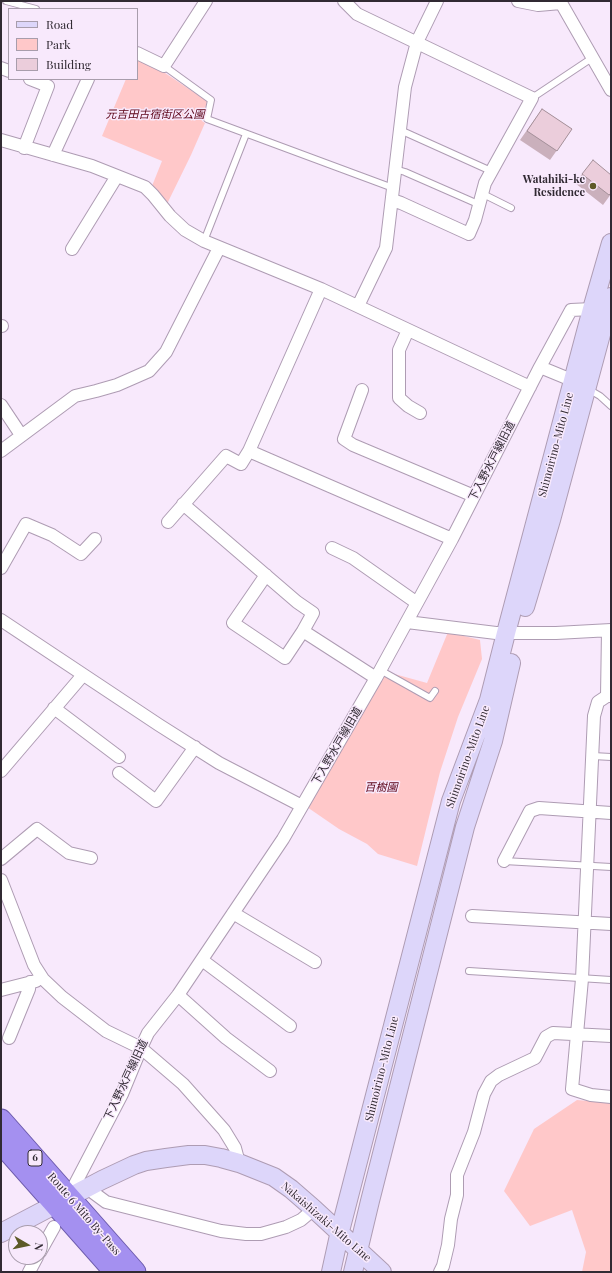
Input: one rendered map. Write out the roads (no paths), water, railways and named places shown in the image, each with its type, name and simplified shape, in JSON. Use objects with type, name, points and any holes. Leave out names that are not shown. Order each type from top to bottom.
[{"type":"highway","name":"Route 6 Mito By-Pass","points":[[1,1120],[71,1194],[135,1272]]},
{"type":"highway","name":"Route 6 Mito By-Pass","points":[[1,1143],[71,1194],[115,1272]]},
{"type":"main road","name":"Shimoirino-Mito Line","points":[[331,1272],[340,1231],[451,801],[489,700],[551,520],[580,384],[592,309],[611,243]]},
{"type":"main road","name":"Shimoirino-Mito Line","points":[[580,384],[611,297]]},
{"type":"main road","name":"Shimoirino-Mito Line","points":[[353,1272],[464,827],[493,741],[512,632]]},
{"type":"main road","name":"Nakaishizaki-Mito Line","points":[[1,1233],[71,1194],[134,1165],[146,1161],[166,1158],[189,1155],[205,1155],[239,1163],[274,1177],[291,1189],[340,1231],[382,1272]]},
{"type":"street","points":[[138,53],[164,66],[206,1]]},
{"type":"street","points":[[344,1],[358,14],[532,98],[485,183],[475,220],[469,234],[392,200]]},
{"type":"street","points":[[358,306],[386,248],[405,87],[417,42],[437,1]]},
{"type":"street","points":[[518,1],[538,5],[560,2],[611,90]]},
{"type":"street","points":[[24,148],[48,86],[33,80]]},
{"type":"street","points":[[53,156],[88,80]]},
{"type":"street","points":[[1,140],[24,148],[92,166],[145,187],[170,216],[185,230],[204,241],[358,306],[530,388]]},
{"type":"street","points":[[72,249],[117,176]]},
{"type":"street","points":[[1,451],[76,396],[117,385],[149,371],[166,352],[219,248]]},
{"type":"street","points":[[168,522],[226,456],[241,464],[249,451],[320,289]]},
{"type":"street","name":"下入野水戸線旧道","points":[[71,1194],[122,1094],[141,1048],[150,1031],[178,995],[202,960],[302,806],[407,622],[452,539],[540,367],[571,310],[592,309]]},
{"type":"street","points":[[408,330],[399,350],[399,398],[408,406],[420,413]]},
{"type":"street","points":[[540,367],[580,384]]},
{"type":"street","points":[[362,390],[344,439],[353,445],[474,496]]},
{"type":"street","points":[[1,405],[21,435]]},
{"type":"street","points":[[249,451],[452,539]]},
{"type":"street","points":[[183,504],[266,575],[297,602],[313,613],[285,658],[233,623],[266,575]]},
{"type":"street","points":[[1,568],[5,553],[26,524],[52,535],[81,554],[95,539]]},
{"type":"street","points":[[332,548],[353,558],[417,603]]},
{"type":"street","points":[[1,620],[219,763],[302,806]]},
{"type":"street","points":[[407,622],[496,633],[556,633],[610,630],[609,696],[598,702],[594,716],[582,979],[572,1089],[591,1095],[611,1097]]},
{"type":"street","points":[[303,631],[378,674]]},
{"type":"street","points":[[1,771],[83,675]]},
{"type":"street","points":[[54,708],[119,757]]},
{"type":"street","points":[[119,773],[156,801],[195,747]]},
{"type":"street","points":[[504,861],[530,811],[539,808],[611,813]]},
{"type":"street","points":[[1,859],[38,829],[69,853],[91,858]]},
{"type":"street","points":[[1,880],[34,965],[43,979],[62,997],[106,1031],[141,1048],[183,1084],[224,1130],[233,1144],[239,1163]]},
{"type":"street","points":[[233,913],[315,962]]},
{"type":"street","points":[[472,916],[611,924]]},
{"type":"street","points":[[202,960],[290,1026]]},
{"type":"street","points":[[1,990],[43,979]]},
{"type":"street","points":[[9,1038],[29,989],[30,982]]},
{"type":"street","points":[[178,995],[226,1038],[270,1071]]},
{"type":"street","points":[[440,1272],[445,1259],[450,1219],[457,1195],[457,1175],[474,1132],[484,1094],[491,1081],[535,1058],[546,1036],[553,1033],[611,1036]]},
{"type":"street","points":[[71,1194],[221,1231],[246,1234],[261,1234],[286,1227],[301,1220],[314,1209]]},
{"type":"street","points":[[48,1238],[54,1227]]},
{"type":"lane","points":[[6,1],[32,8]]},
{"type":"lane","points":[[532,98],[592,58]]},
{"type":"lane","points":[[164,66],[211,100],[207,119],[393,188]]},
{"type":"lane","points":[[400,130],[491,171]]},
{"type":"lane","points":[[204,241],[246,134]]},
{"type":"lane","points":[[395,169],[480,199],[511,208]]},
{"type":"lane","points":[[580,384],[600,396],[611,406]]},
{"type":"lane","points":[[378,674],[430,698],[435,692]]},
{"type":"lane","points":[[592,756],[611,757]]},
{"type":"lane","points":[[504,861],[611,868]]},
{"type":"lane","points":[[469,971],[611,980]]},
{"type":"place","name":"Watahiki-ke Residence","points":[[593,186]]},
{"type":"park label","name":"元吉田古宿街区公園","points":[[155,115]]},
{"type":"park label","name":"百樹園","points":[[381,788]]}]
